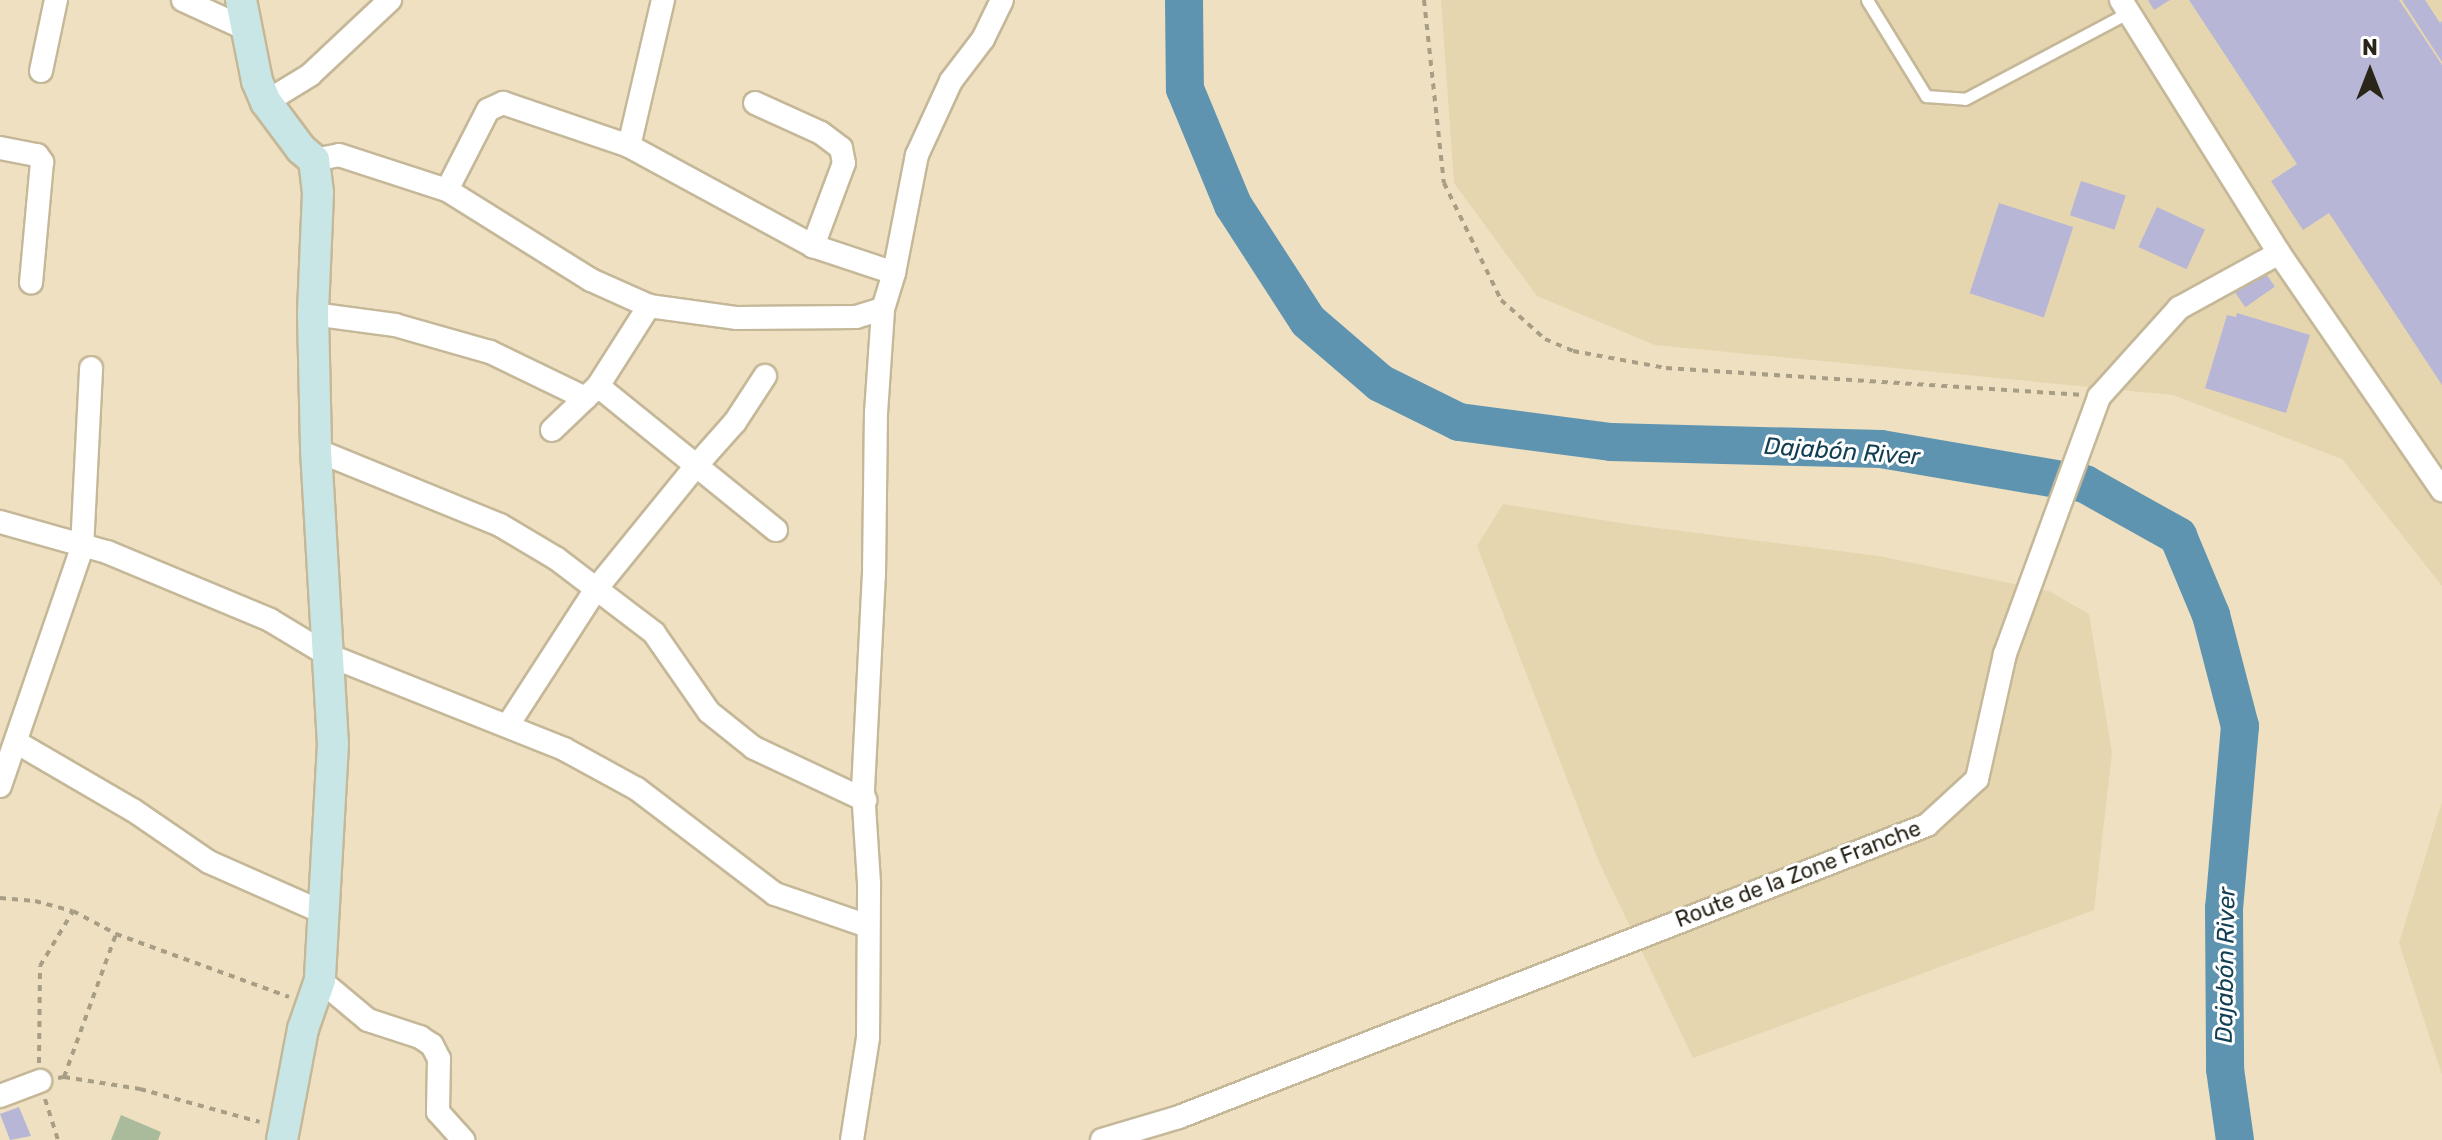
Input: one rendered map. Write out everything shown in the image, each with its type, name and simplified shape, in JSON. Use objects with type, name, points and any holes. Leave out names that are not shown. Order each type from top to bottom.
[{"type":"street","points":[[41,71],[56,0]]},
{"type":"street","points":[[183,0],[242,14],[257,81],[266,102],[301,149],[314,160],[318,193],[313,314],[316,450],[333,744],[324,913],[314,992],[284,1134]]},
{"type":"street","points":[[266,102],[310,75],[390,0]]},
{"type":"street","points":[[629,146],[663,0]]},
{"type":"street","points":[[852,1140],[868,1038],[865,800],[874,575],[876,413],[883,309],[894,273],[917,155],[951,81],[983,39],[1002,0]]},
{"type":"street","points":[[2125,6],[2279,253],[2442,490]]},
{"type":"street","points":[[447,190],[488,110],[503,103],[629,146],[813,246],[894,273]]},
{"type":"street","points":[[755,103],[821,133],[841,148],[844,163],[813,246]]},
{"type":"street","points":[[0,148],[37,155],[42,162],[31,282]]},
{"type":"street","points":[[314,160],[339,155],[447,190],[591,280],[649,306],[737,318],[856,317],[883,309]]},
{"type":"street","name":"Route de la Zone Franche","points":[[1102,1140],[1179,1117],[1927,825],[1977,779],[2005,654],[2022,599],[2095,404],[2179,308],[2279,253]]},
{"type":"street","points":[[552,430],[592,392],[649,306]]},
{"type":"street","points":[[313,314],[395,325],[490,352],[592,392],[776,530]]},
{"type":"street","points":[[0,786],[82,548],[91,368]]},
{"type":"street","points":[[508,725],[596,589],[735,422],[765,376]]},
{"type":"street","points":[[316,450],[500,525],[557,559],[654,633],[709,712],[754,748],[865,800]]},
{"type":"street","points":[[0,522],[82,548],[107,552],[257,614],[328,655],[564,749],[637,789],[775,894],[868,926]]},
{"type":"street","points":[[16,742],[133,810],[209,862],[324,913]]},
{"type":"street","points":[[314,992],[368,1020],[420,1037],[432,1045],[439,1059],[438,1112],[463,1140]]},
{"type":"street","points":[[0,1096],[40,1081]]},
{"type":"lane","points":[[1867,0],[1926,96],[1965,99],[2125,6]]},
{"type":"path","points":[[1424,0],[1444,183],[1501,300],[1545,339],[1573,351],[1666,368],[2095,404]]},
{"type":"path","points":[[0,898],[35,901],[73,911],[116,934],[314,992]]},
{"type":"path","points":[[58,1140],[40,1081],[40,966],[73,911]]},
{"type":"path","points":[[64,1077],[116,934]]},
{"type":"path","points":[[40,1081],[64,1077],[140,1089],[284,1134]]},
{"type":"shaded area","points":[[1441,0],[2442,0],[2442,586],[2342,459],[2173,395],[1655,345],[1537,296],[1454,183]]},
{"type":"shaded area","points":[[1503,504],[1633,525],[1879,556],[2049,591],[2089,614],[2112,753],[2094,910],[1693,1058],[1599,862],[1477,546]]},
{"type":"shaded area","points":[[2442,802],[2442,1075],[2399,943]]},
{"type":"green space","points":[[121,1115],[161,1132],[158,1140],[111,1140]]},
{"type":"building","points":[[2148,0],[2170,0],[2154,10]]},
{"type":"building","points":[[2189,0],[2399,0],[2442,65],[2442,385],[2329,213],[2303,230],[2271,181],[2297,164]]},
{"type":"building","points":[[2402,0],[2425,0],[2440,23],[2442,21],[2442,62]]},
{"type":"building","points":[[2081,181],[2126,196],[2115,230],[2070,215]]},
{"type":"building","points":[[1999,203],[2073,227],[2044,317],[1970,293]]},
{"type":"building","points":[[2157,207],[2205,229],[2186,269],[2138,247]]},
{"type":"building","points":[[2264,271],[2275,287],[2245,307],[2235,292]]},
{"type":"building","points":[[2237,313],[2310,335],[2286,413],[2205,388],[2227,315],[2236,317]]},
{"type":"building","points":[[19,1107],[31,1136],[10,1140],[0,1114]]},
{"type":"waterway","name":"Dajabón River","points":[[1184,0],[1185,89],[1233,205],[1308,321],[1380,383],[1459,422],[1611,442],[1881,449],[2085,484],[2178,536],[2211,615],[2240,726],[2224,908],[2225,1069],[2235,1140]]}]
